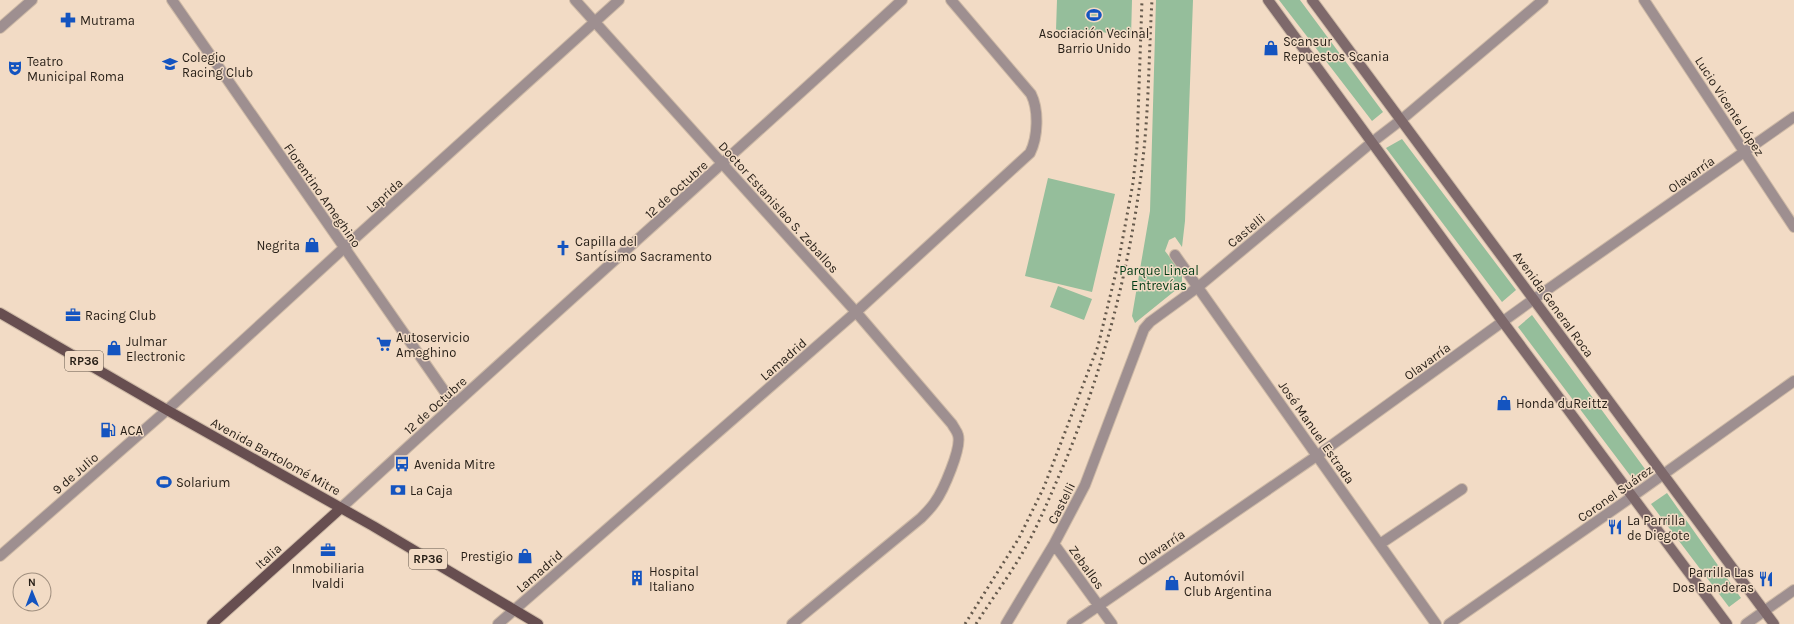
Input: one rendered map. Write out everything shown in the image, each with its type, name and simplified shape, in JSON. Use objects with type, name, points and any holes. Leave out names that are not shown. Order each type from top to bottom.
[{"type":"main road","points":[[1268,0],[1503,322],[1727,624]]},
{"type":"main road","name":"Avenida General Roca","points":[[1312,0],[1774,624]]},
{"type":"main road","name":"Avenida Bartolomé Mitre","points":[[0,313],[341,508],[538,624]]},
{"type":"main road","name":"Italia","points":[[212,624],[341,508]]},
{"type":"street","points":[[0,28],[32,0]]},
{"type":"street","name":"Florentino Ameghino","points":[[172,0],[454,405]]},
{"type":"street","name":"Doctor Estanislao S. Zeballos","points":[[575,0],[856,312],[952,424],[959,436],[958,446],[944,489],[921,518],[792,624]]},
{"type":"street","name":"Laprida","points":[[168,410],[344,248],[619,0]]},
{"type":"street","name":"12 de Octubre","points":[[341,508],[723,164],[902,0]]},
{"type":"street","name":"Lamadrid","points":[[498,624],[856,312],[1030,153],[1036,140],[1035,108],[1031,94],[951,0]]},
{"type":"street","name":"Castelli","points":[[1006,624],[1072,512],[1085,484],[1144,329],[1198,287],[1371,142],[1401,120],[1543,0]]},
{"type":"street","name":"Lucio Vicente López","points":[[1644,0],[1794,227]]},
{"type":"street","name":"Olavarría","points":[[1072,624],[1318,455],[1534,299],[1794,117]]},
{"type":"street","name":"José Manuel Estrada","points":[[1175,255],[1318,455],[1436,624]]},
{"type":"street","name":"Coronel Suárez","points":[[1450,624],[1794,381]]},
{"type":"street","name":"9 de Julio","points":[[0,556],[168,410]]},
{"type":"street","points":[[1380,544],[1462,489]]},
{"type":"street","name":"Zeballos","points":[[1054,544],[1099,606]]},
{"type":"street","points":[[1746,624],[1794,590]]},
{"type":"street","points":[[1099,606],[1112,624]]},
{"type":"green space","name":"Asociación Vecinal Barrio Unido","points":[[1057,0],[1132,0],[1131,38],[1093,30],[1056,30]]},
{"type":"green space","name":"Parque Lineal Entrevías","points":[[1156,0],[1193,0],[1185,221],[1182,247],[1175,237],[1169,240],[1165,251],[1182,273],[1182,285],[1135,323],[1132,316],[1150,211]]},
{"type":"green space","points":[[1279,0],[1300,0],[1383,112],[1372,121]]},
{"type":"green space","points":[[1402,139],[1516,290],[1502,302],[1386,148]]},
{"type":"green space","points":[[1048,178],[1115,194],[1092,292],[1025,276]]},
{"type":"green space","points":[[1058,286],[1092,299],[1084,320],[1050,307]]},
{"type":"green space","points":[[1532,315],[1645,469],[1632,478],[1518,327]]},
{"type":"green space","points":[[1667,493],[1741,598],[1729,607],[1651,504]]},
{"type":"railway","points":[[965,624],[1019,538],[1044,487],[1098,346],[1118,264],[1133,183],[1137,146],[1142,0]]},
{"type":"railway","points":[[976,624],[1016,564],[1038,523],[1080,424],[1105,347],[1125,269],[1139,189],[1147,112],[1152,0]]},
{"type":"place","name":"Asociación Vecinal Barrio Unido","points":[[1094,15]]},
{"type":"place","name":"Mutrama","points":[[68,20]]},
{"type":"place","name":"Scansur Repuestos Scania","points":[[1271,48]]},
{"type":"place","name":"Colegio Racing Club","points":[[170,64]]},
{"type":"place","name":"Teatro Municipal Roma","points":[[15,68]]},
{"type":"place","name":"Negrita","points":[[312,245]]},
{"type":"place","name":"Capilla del Santísimo Sacramento","points":[[563,248]]},
{"type":"place","name":"Racing Club","points":[[73,315]]},
{"type":"place","name":"Autoservicio Ameghino","points":[[384,344]]},
{"type":"place","name":"Julmar Electronic","points":[[114,348]]},
{"type":"place","name":"Honda duReittz","points":[[1504,403]]},
{"type":"place","name":"ACA","points":[[108,430]]},
{"type":"place","name":"Avenida Mitre","points":[[402,464]]},
{"type":"place","name":"Solarium","points":[[164,482]]},
{"type":"place","name":"La Caja","points":[[398,490]]},
{"type":"place","name":"La Parrilla de Diegote","points":[[1615,527]]},
{"type":"place","name":"Inmobiliaria Ivaldi","points":[[328,550]]},
{"type":"place","name":"Prestigio","points":[[525,556]]},
{"type":"place","name":"Hospital Italiano","points":[[637,578]]},
{"type":"place","name":"Parrilla Las Dos Banderas","points":[[1766,579]]},
{"type":"place","name":"Automóvil Club Argentina","points":[[1172,583]]}]
